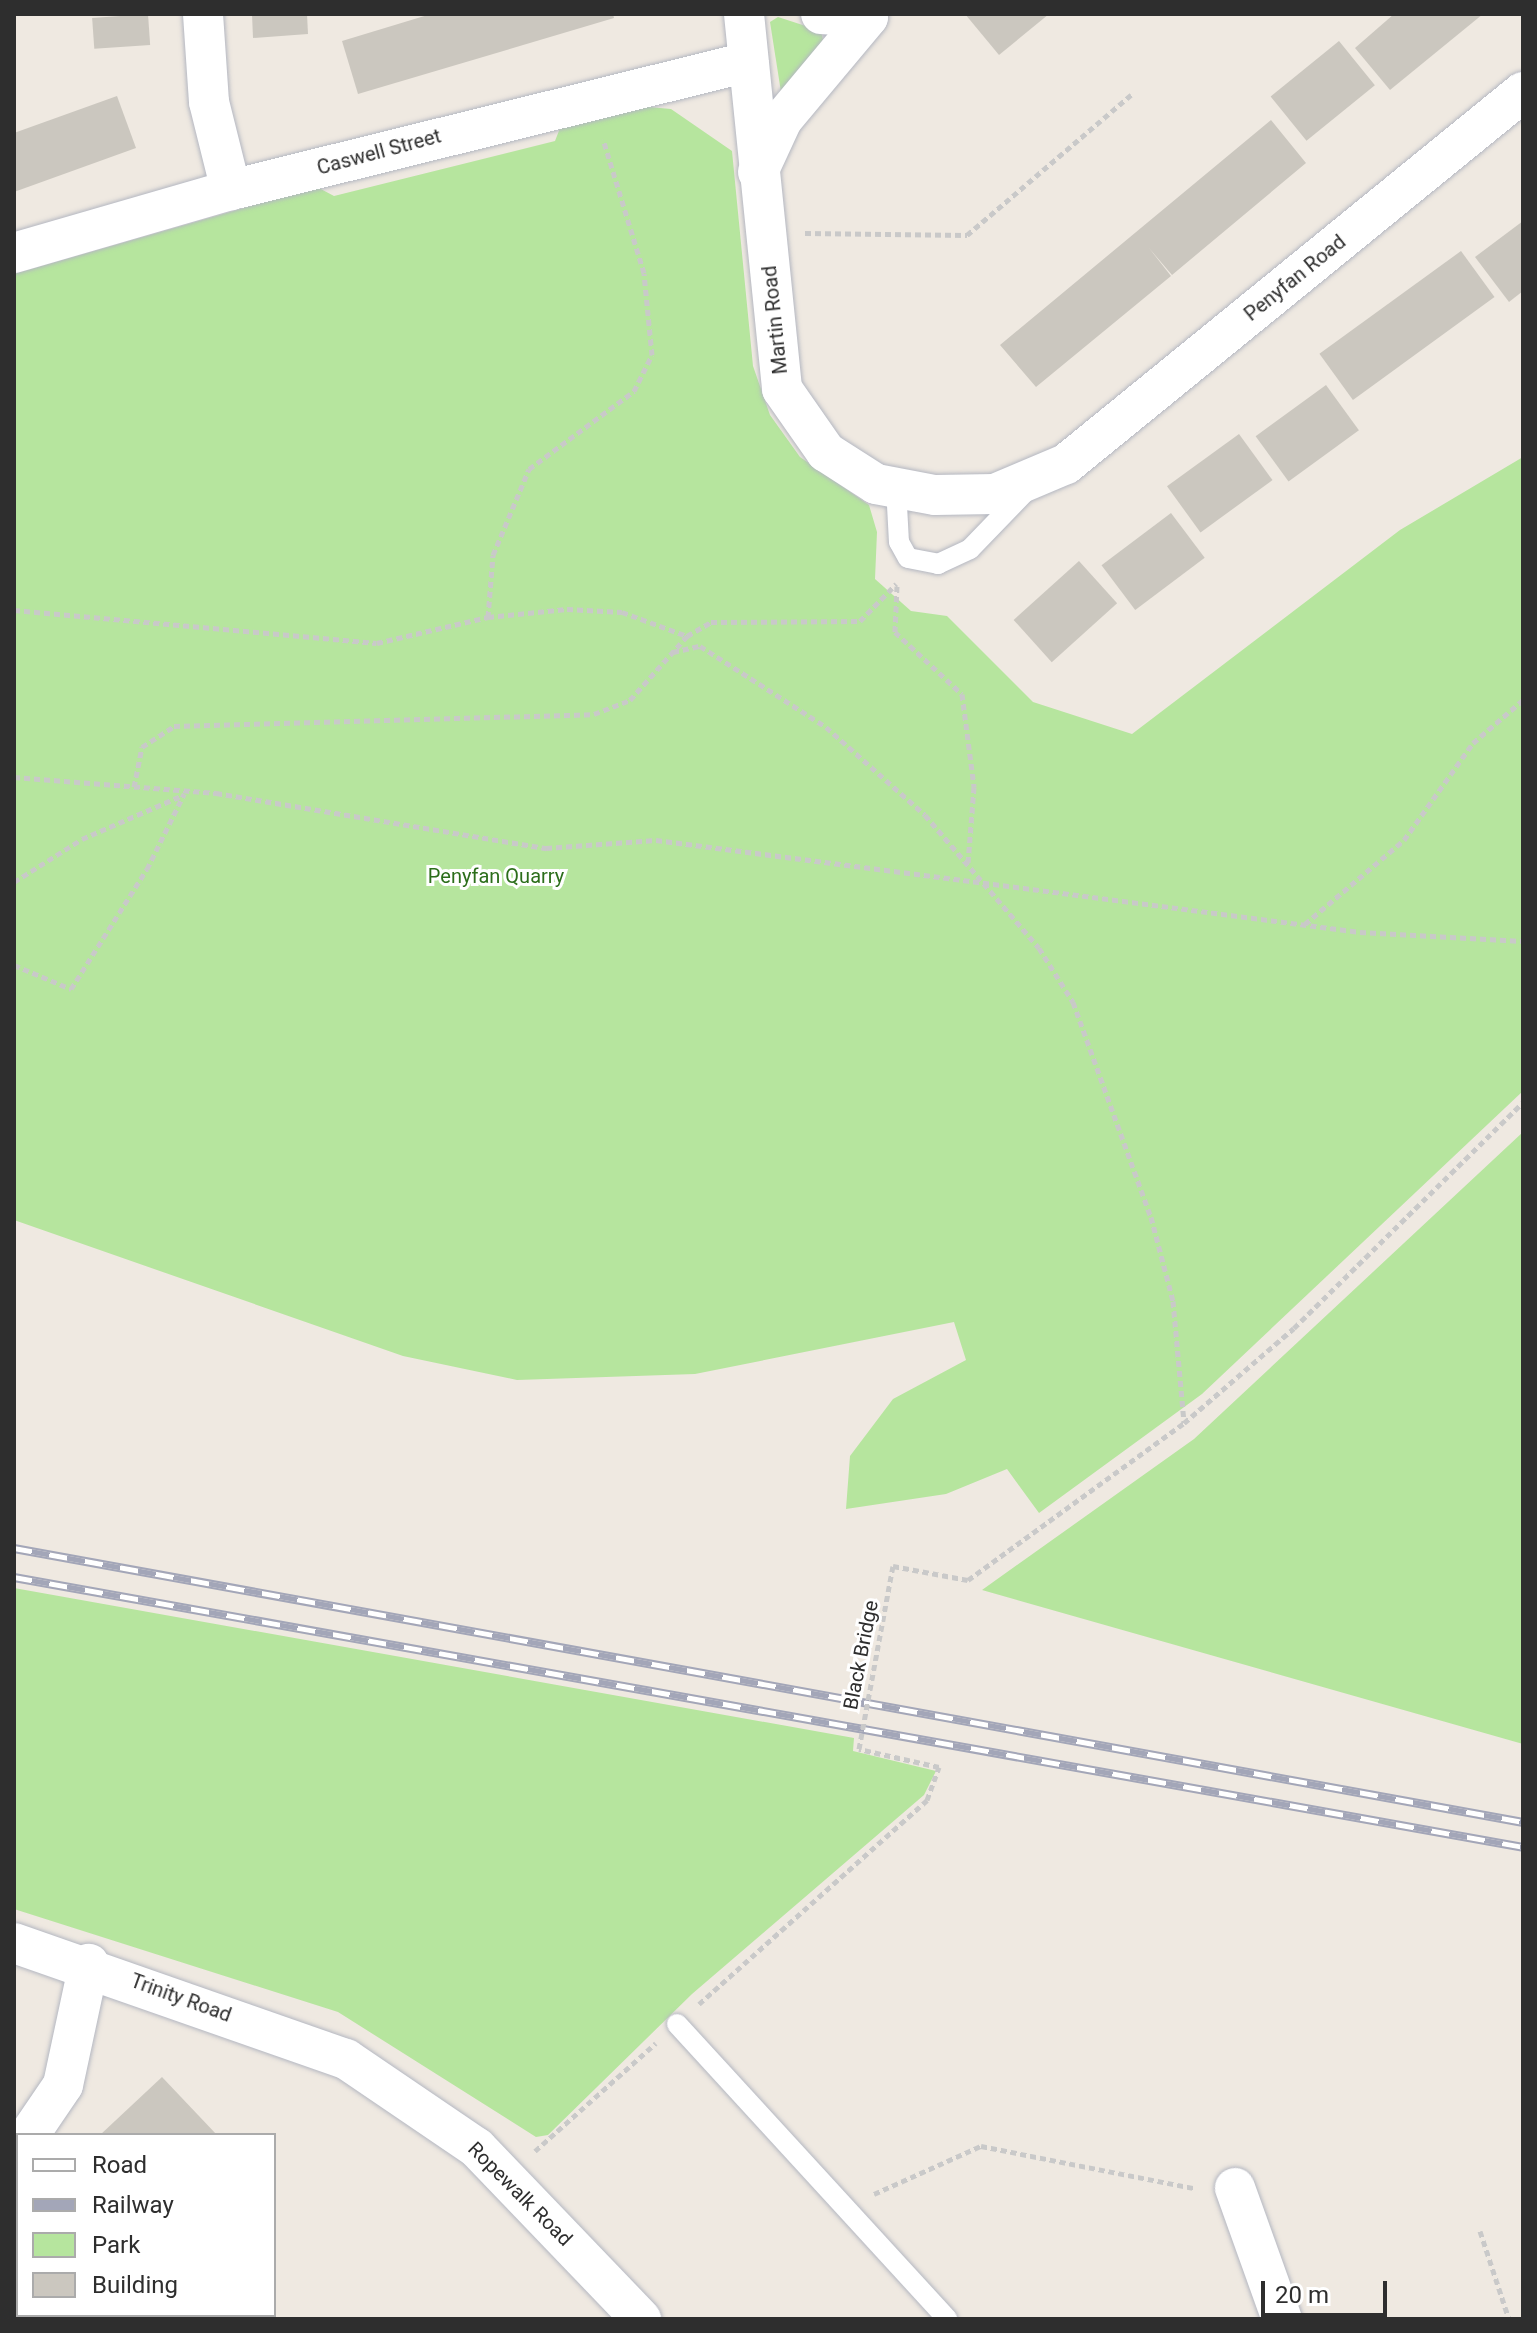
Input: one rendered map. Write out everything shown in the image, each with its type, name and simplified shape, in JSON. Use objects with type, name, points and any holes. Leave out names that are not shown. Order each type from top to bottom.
[{"type":"street","points":[[203,14],[209,102],[231,190]]},
{"type":"street","name":"Martin Road","points":[[744,14],[782,389],[826,452],[876,484],[995,494],[1052,471]]},
{"type":"street","points":[[821,14],[870,16]]},
{"type":"street","points":[[758,172],[782,120],[870,16]]},
{"type":"street","name":"Caswell Street","points":[[14,253],[231,190],[587,98],[748,62]]},
{"type":"street","name":"Penyfan Road","points":[[1052,471],[1523,92]]},
{"type":"street","name":"Trinity Road","points":[[14,1943],[89,1964],[346,2059]]},
{"type":"street","points":[[30,2133],[63,2085],[89,1964]]},
{"type":"street","name":"Ropewalk Road","points":[[346,2059],[507,2177],[641,2319]]},
{"type":"street","points":[[1235,2188],[1282,2319]]},
{"type":"lane","points":[[896,487],[899,542],[908,558],[938,564],[970,549],[1052,471]]},
{"type":"lane","points":[[677,2024],[947,2319]]},
{"type":"path","points":[[792,233],[967,235],[1131,95]]},
{"type":"path","points":[[488,617],[493,555],[529,469],[634,391],[652,355],[654,324],[640,259],[587,98]]},
{"type":"path","points":[[134,787],[142,747],[174,726],[594,714],[630,700],[687,636],[711,622],[860,621],[898,581],[895,632],[962,694],[974,787],[968,863]]},
{"type":"path","points":[[14,610],[377,643],[488,617],[567,609],[622,612],[687,636]]},
{"type":"path","points":[[673,652],[700,646],[826,727],[968,863],[977,880],[1039,948],[1073,1002],[1123,1131],[1173,1301],[1184,1423]]},
{"type":"path","points":[[1305,924],[1404,840],[1473,743],[1523,700]]},
{"type":"path","points":[[14,777],[184,794],[230,795],[546,848],[656,840],[1305,924],[1523,941]]},
{"type":"path","points":[[14,882],[82,839],[184,794]]},
{"type":"path","points":[[14,965],[71,989],[147,869],[184,794]]},
{"type":"path","points":[[1184,1423],[1294,1328],[1523,1102]]},
{"type":"path","name":"Black Bridge","points":[[677,2024],[927,1800],[939,1767],[859,1749],[893,1566],[968,1580],[1184,1423]]},
{"type":"path","points":[[507,2177],[677,2024]]},
{"type":"path","points":[[844,2207],[981,2146],[1180,2188],[1235,2188]]},
{"type":"path","points":[[1480,2231],[1509,2319]]},
{"type":"green space","points":[[778,17],[821,31],[823,40],[781,92],[770,22]]},
{"type":"green space","name":"Penyfan Quarry","points":[[638,106],[671,109],[732,151],[753,366],[770,415],[800,457],[869,505],[877,532],[875,579],[911,611],[947,616],[1033,702],[1132,734],[1400,530],[1523,457],[1523,1091],[1202,1394],[1039,1513],[1007,1469],[946,1494],[846,1509],[850,1456],[893,1399],[966,1360],[954,1322],[695,1374],[517,1380],[403,1356],[14,1220],[14,274],[317,187],[334,196],[555,141],[562,123]]},
{"type":"green space","points":[[1523,1132],[1523,1744],[982,1590],[1194,1439]]},
{"type":"green space","points":[[14,1588],[854,1738],[853,1751],[936,1771],[924,1795],[692,1994],[548,2135],[536,2137],[338,2012],[14,1909]]},
{"type":"building","points":[[148,14],[150,45],[94,49],[92,18]]},
{"type":"building","points":[[252,14],[307,14],[308,34],[253,38]]},
{"type":"building","points":[[431,14],[613,14],[614,18],[358,94],[342,41]]},
{"type":"building","points":[[965,14],[1049,14],[999,55]]},
{"type":"building","points":[[1394,14],[1483,14],[1390,90],[1355,48]]},
{"type":"building","points":[[1339,41],[1375,85],[1306,141],[1271,96]]},
{"type":"building","points":[[117,96],[136,148],[14,192],[14,133]]},
{"type":"building","points":[[1271,120],[1306,163],[1172,275],[1149,248],[1171,276],[1036,387],[1000,345]]},
{"type":"building","points":[[1523,221],[1523,291],[1509,302],[1475,257]]},
{"type":"building","points":[[1461,251],[1495,297],[1353,400],[1319,354]]},
{"type":"building","points":[[1326,385],[1359,430],[1289,481],[1256,436]]},
{"type":"building","points":[[1239,434],[1273,480],[1201,532],[1167,486]]},
{"type":"building","points":[[1171,513],[1205,558],[1135,610],[1102,565]]},
{"type":"building","points":[[1079,561],[1117,603],[1052,662],[1014,620]]},
{"type":"building","points":[[162,2077],[215,2133],[102,2133]]},
{"type":"building","points":[[16,2266],[16,2317],[134,2319],[14,2319]]},
{"type":"railway","points":[[14,1548],[1523,1822]]},
{"type":"railway","points":[[14,1577],[1523,1847]]}]
